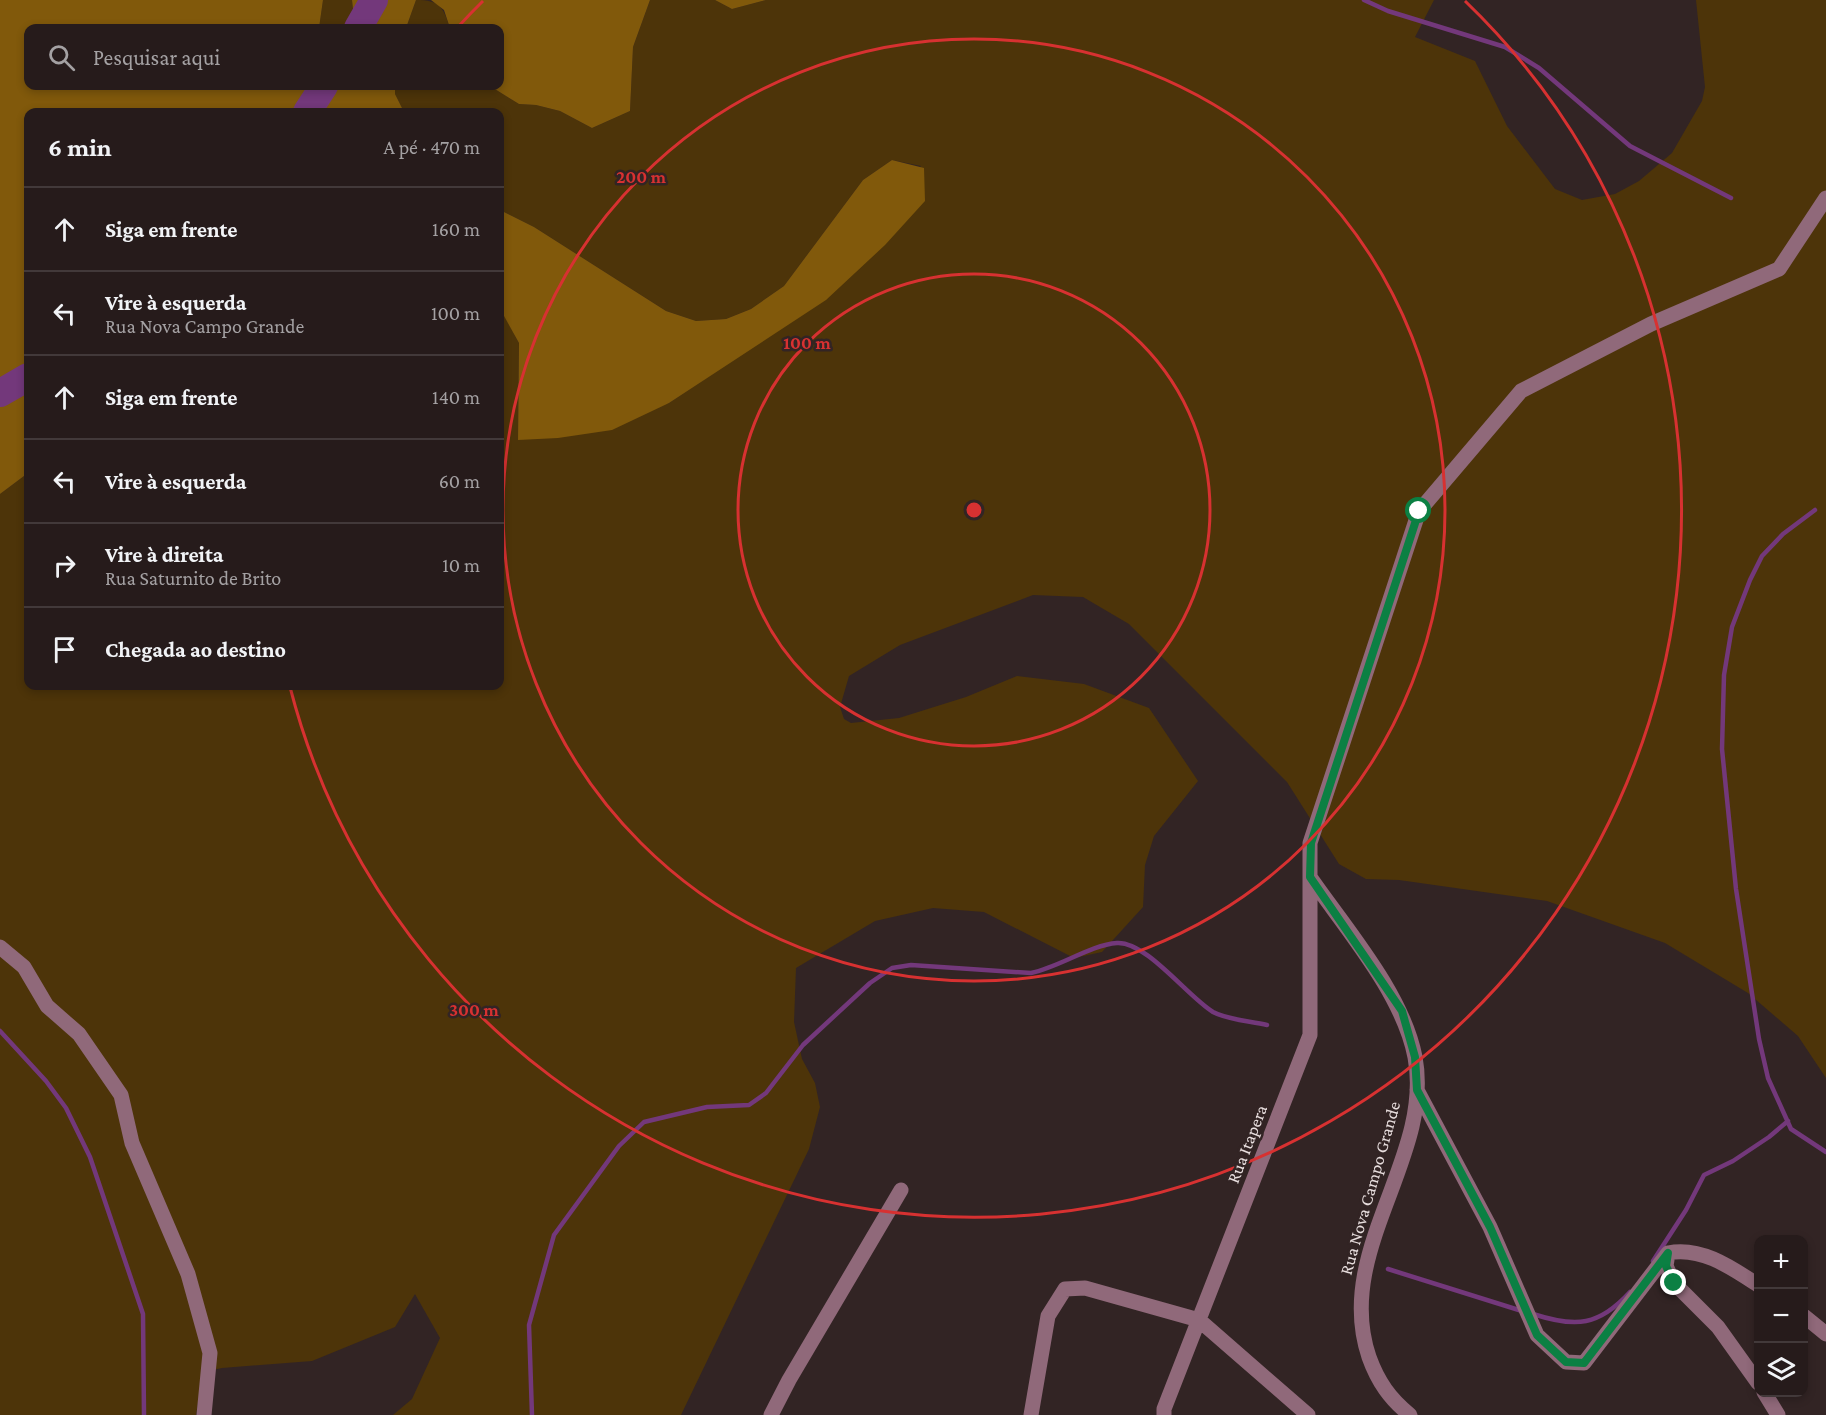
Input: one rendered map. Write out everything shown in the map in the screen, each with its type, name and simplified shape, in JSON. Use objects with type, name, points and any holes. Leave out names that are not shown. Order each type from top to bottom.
[{"type":"street","name":"Rua Itapera","points":[[1164,1415],[1164,1409],[1310,1035],[1311,843],[1419,511],[1521,391],[1651,324],[1779,269],[1826,198]]},
{"type":"street","name":"Rua Nova Campo Grande","points":[[1310,877],[1402,1011],[1415,1057],[1417,1090],[1412,1124],[1369,1254],[1361,1294],[1362,1337],[1374,1373],[1392,1401],[1410,1415]]},
{"type":"street","points":[[0,947],[24,967],[47,1006],[80,1034],[121,1095],[132,1143],[188,1274],[210,1353],[204,1415]]},
{"type":"street","points":[[1417,1090],[1490,1227],[1537,1335],[1566,1362],[1584,1363],[1668,1253],[1685,1250],[1701,1254],[1754,1283]]},
{"type":"street","points":[[771,1415],[789,1380],[901,1190]]},
{"type":"street","points":[[1668,1253],[1666,1266],[1674,1283],[1718,1327],[1754,1377]]},
{"type":"street","points":[[1031,1415],[1048,1316],[1065,1289],[1085,1288],[1199,1320],[1308,1415]]},
{"type":"street","points":[[1808,1320],[1826,1334]]},
{"type":"street","points":[[1767,1397],[1778,1415]]},
{"type":"shaded area","points":[[0,0],[323,0],[320,24],[24,24],[24,90],[395,90],[402,108],[24,108],[24,476],[0,494]]},
{"type":"shaded area","points":[[323,0],[352,0],[355,24],[320,24]]},
{"type":"shaded area","points":[[352,0],[416,0],[407,24],[355,24]]},
{"type":"shaded area","points":[[416,0],[435,3],[442,10],[448,24],[407,24]]},
{"type":"shaded area","points":[[431,0],[650,0],[633,47],[630,111],[592,128],[560,111],[536,105],[519,104],[496,90],[504,90],[504,24],[449,24],[444,10]]},
{"type":"shaded area","points":[[650,0],[715,0],[732,9],[766,0],[1434,0],[1415,37],[1475,61],[1507,126],[1555,189],[1582,200],[1615,194],[1639,181],[1672,153],[1702,101],[1705,87],[1696,0],[1826,0],[1826,1078],[1798,1036],[1748,993],[1665,943],[1547,901],[1399,880],[1366,879],[1339,864],[1287,782],[1129,624],[1083,597],[1033,595],[900,645],[849,676],[840,707],[844,719],[851,723],[899,718],[966,697],[1017,676],[1084,684],[1149,708],[1198,781],[1154,836],[1145,865],[1143,907],[1102,952],[1074,958],[984,912],[933,908],[875,921],[796,968],[794,1022],[802,1059],[815,1083],[820,1107],[809,1149],[681,1415],[393,1415],[412,1399],[440,1338],[415,1294],[395,1327],[312,1361],[222,1368],[203,1372],[196,1415],[0,1415],[0,494],[24,476],[24,690],[504,690],[504,315],[519,343],[518,440],[669,403],[727,364],[921,166],[892,160],[863,180],[784,286],[751,309],[726,319],[696,321],[666,311],[534,227],[504,212],[504,108],[402,108],[395,94],[395,90],[496,90],[519,104],[536,105],[560,111],[592,128],[630,111],[633,47]]},
{"type":"shaded area","points":[[715,0],[766,0],[732,9]]},
{"type":"shaded area","points":[[892,160],[924,168],[925,201],[885,245],[826,300],[669,403],[612,430],[558,438],[518,440],[519,343],[504,316],[504,212],[534,227],[666,311],[696,321],[726,319],[751,309],[784,286],[863,180]]},
{"type":"waterway","points":[[360,24],[374,0]]},
{"type":"waterway","points":[[1364,0],[1388,11],[1505,47],[1539,68],[1630,146],[1731,198]]},
{"type":"waterway","points":[[310,108],[321,90]]},
{"type":"waterway","points":[[0,393],[24,379]]},
{"type":"waterway","points":[[1815,510],[1783,534],[1762,556],[1750,580],[1732,627],[1724,675],[1722,749],[1736,889],[1759,1039],[1768,1078],[1791,1129],[1826,1152]]},
{"type":"waterway","points":[[532,1415],[529,1325],[554,1235],[619,1146],[644,1122],[707,1107],[749,1105],[766,1093],[803,1045],[870,983],[892,968],[911,965],[1031,973],[1096,948],[1117,943],[1128,945],[1154,960],[1213,1012],[1232,1019],[1267,1025]]},
{"type":"waterway","points":[[0,1031],[46,1081],[66,1108],[90,1157],[143,1314],[144,1415]]},
{"type":"waterway","points":[[1653,1261],[1686,1210],[1704,1175],[1733,1161],[1788,1121]]},
{"type":"waterway","points":[[1388,1269],[1522,1311]]},
{"type":"waterway","points":[[1533,1314],[1562,1321],[1586,1321],[1608,1312],[1630,1292]]},
{"type":"route","points":[[1419,511],[1351,714],[1311,843],[1310,877],[1402,1011],[1415,1057],[1417,1090],[1490,1227],[1537,1335],[1566,1362],[1584,1363],[1668,1253],[1666,1266],[1674,1283]]}]
